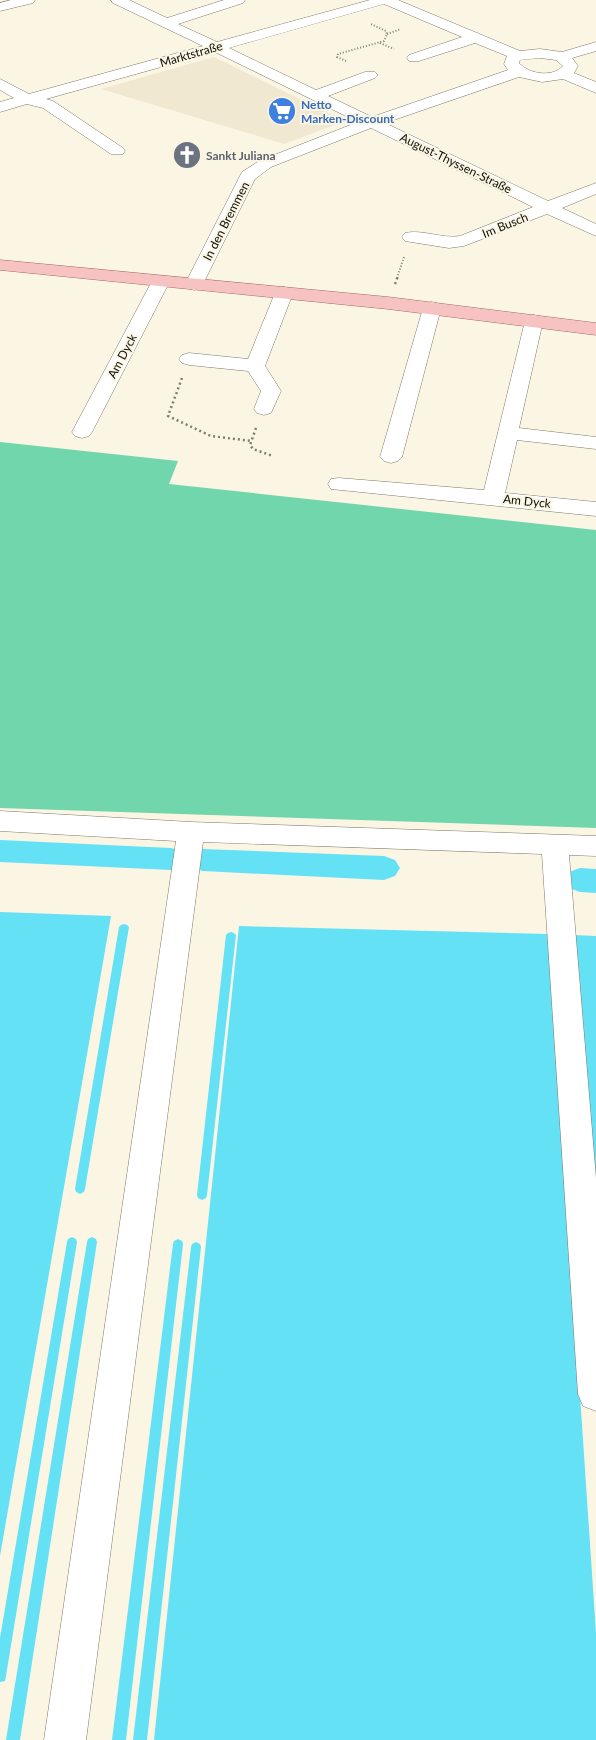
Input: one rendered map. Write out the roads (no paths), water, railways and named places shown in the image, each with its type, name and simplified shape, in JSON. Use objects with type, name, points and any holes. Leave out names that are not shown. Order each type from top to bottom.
[{"type":"main road","points":[[0,265],[388,303],[596,329]]},
{"type":"street","points":[[0,7],[28,0]]},
{"type":"street","name":"August-Thyssen-Straße","points":[[118,0],[596,231]]},
{"type":"street","points":[[166,23],[238,0]]},
{"type":"street","name":"Marktstraße","points":[[0,107],[381,0]]},
{"type":"street","points":[[386,0],[476,38],[518,64],[542,77],[563,74],[571,66],[568,61],[562,58],[540,53],[518,64]]},
{"type":"street","points":[[414,58],[476,38]]},
{"type":"street","points":[[562,58],[596,46]]},
{"type":"street","name":"In den Bremmen","points":[[194,284],[248,176],[265,164],[518,64]]},
{"type":"street","points":[[563,74],[596,88]]},
{"type":"street","points":[[315,95],[370,75]]},
{"type":"street","points":[[0,84],[28,100],[48,104],[117,152]]},
{"type":"street","name":"Im Busch","points":[[412,237],[433,242],[449,243],[464,241],[596,188]]},
{"type":"street","name":"Am Dyck","points":[[82,432],[161,281]]},
{"type":"street","points":[[254,366],[284,293]]},
{"type":"street","points":[[391,457],[432,308]]},
{"type":"street","name":"Am Dyck","points":[[534,321],[493,497],[596,509]]},
{"type":"street","points":[[189,359],[254,366],[271,391],[264,409]]},
{"type":"street","points":[[508,434],[596,443]]},
{"type":"street","points":[[339,484],[493,497]]},
{"type":"street","points":[[0,821],[191,832],[596,846]]},
{"type":"street","points":[[65,1740],[191,832]]},
{"type":"street","points":[[554,845],[596,1394]]},
{"type":"water","points":[[0,912],[111,916],[0,1556]]},
{"type":"water","points":[[239,926],[549,934],[596,1633],[596,1740],[154,1740]]},
{"type":"water","points":[[573,935],[596,936],[596,1218]]},
{"type":"waterway","points":[[0,851],[171,859]]},
{"type":"waterway","points":[[203,860],[384,868]]},
{"type":"waterway","points":[[580,880],[596,881]]},
{"type":"waterway","points":[[80,1189],[124,927]]},
{"type":"waterway","points":[[202,1195],[231,935]]},
{"type":"waterway","points":[[0,1676],[72,1242]]},
{"type":"waterway","points":[[13,1740],[92,1242]]},
{"type":"waterway","points":[[119,1740],[178,1244]]},
{"type":"waterway","points":[[140,1740],[196,1247]]},
{"type":"place","name":"Netto Marken-Discount","points":[[282,111]]},
{"type":"place","name":"Sankt Juliana","points":[[187,155]]}]
